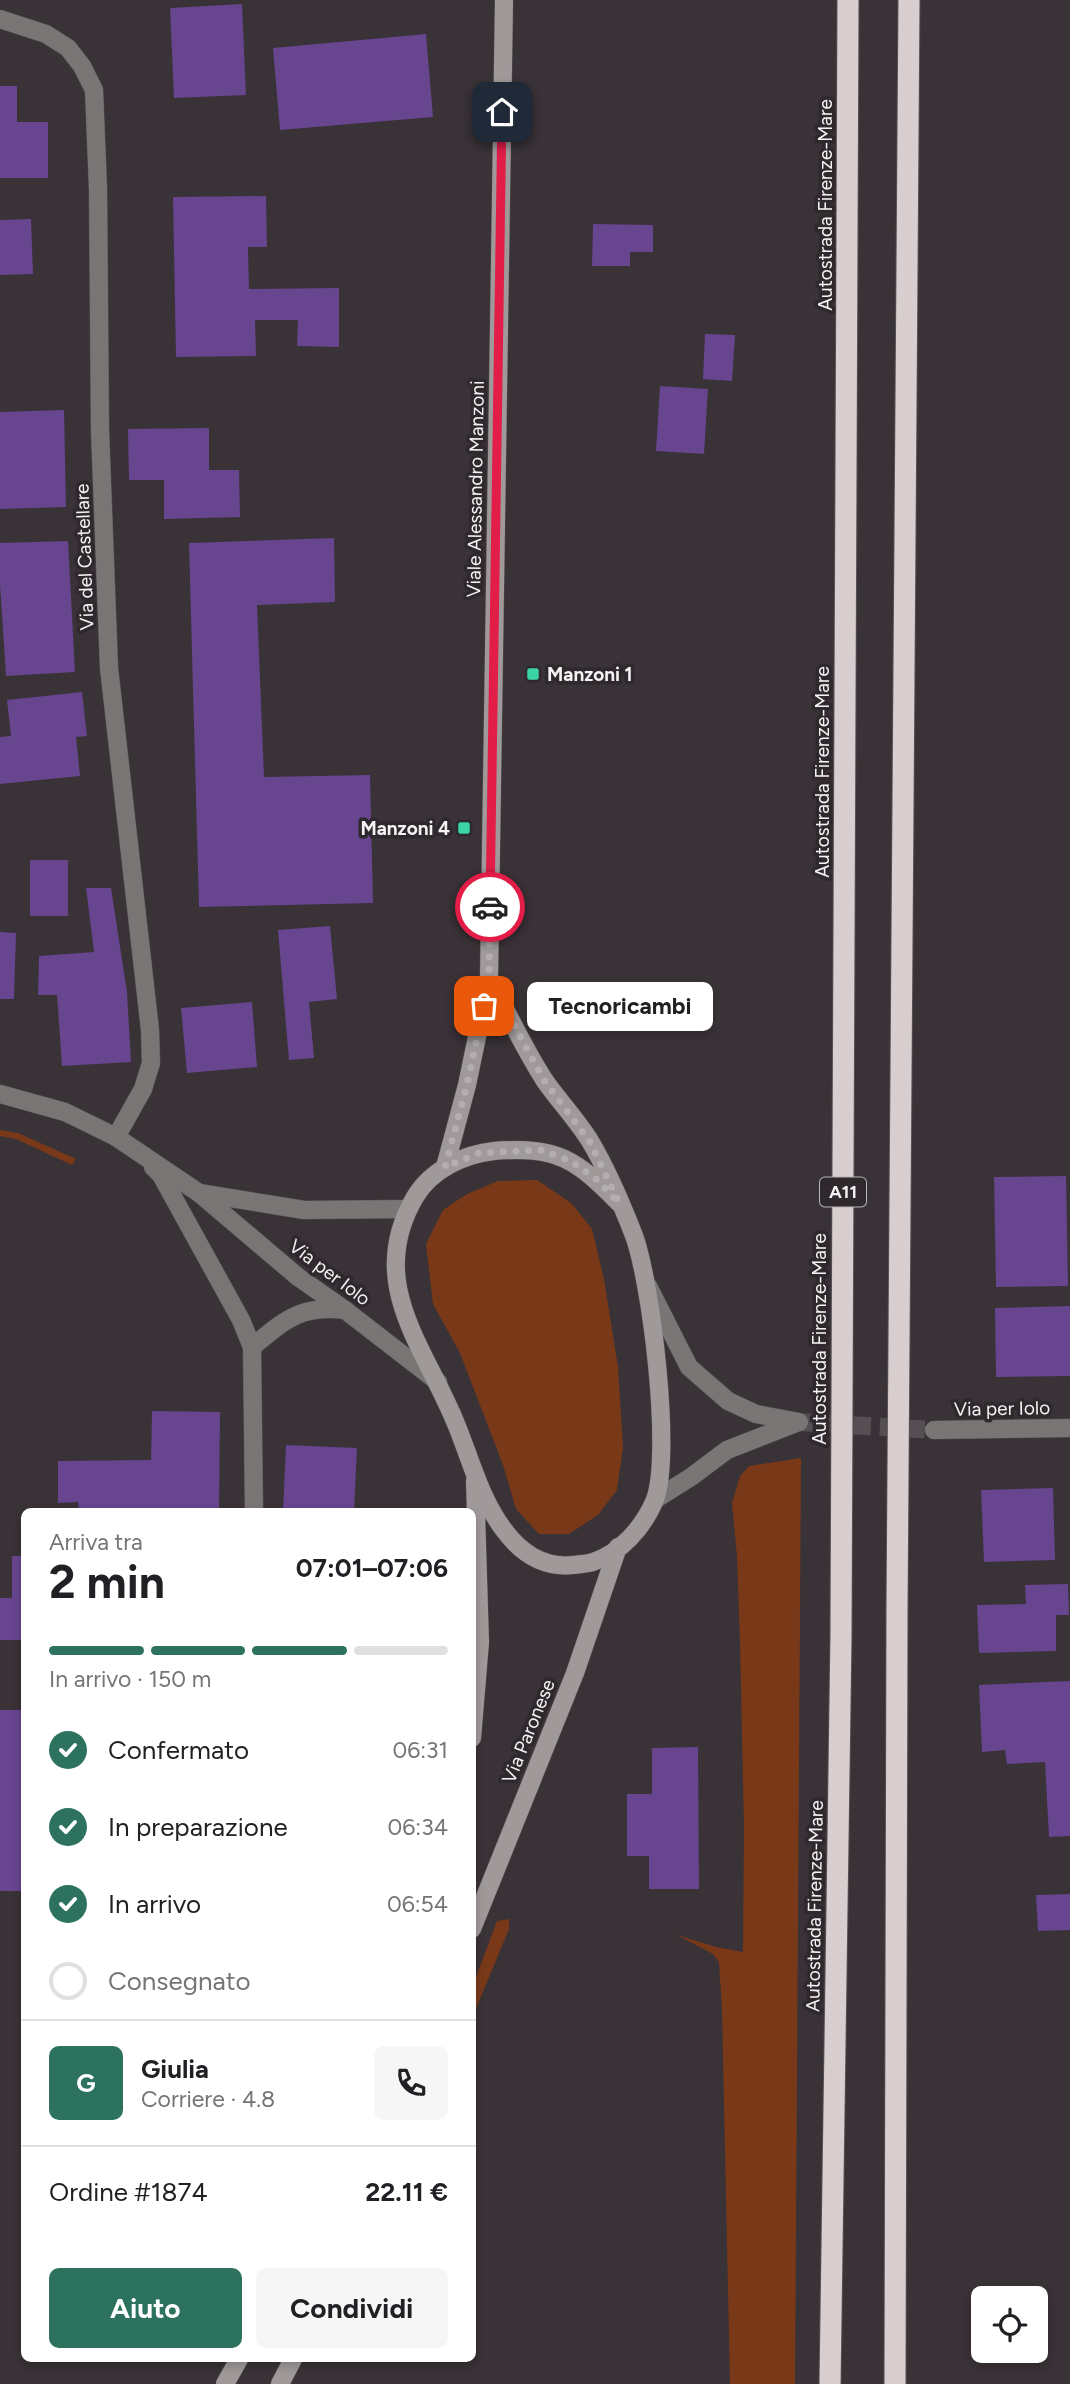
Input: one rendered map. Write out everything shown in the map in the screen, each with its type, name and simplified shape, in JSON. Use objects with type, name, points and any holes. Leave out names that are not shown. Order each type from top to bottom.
[{"type":"highway","name":"Autostrada Firenze-Mare","points":[[830,2384],[841,1635],[848,0]]},
{"type":"highway","points":[[895,2384],[897,1609],[909,0]]},
{"type":"street","name":"Viale Alessandro Manzoni","points":[[445,1167],[467,1085],[489,979],[504,0]]},
{"type":"street","name":"Via del Castellare","points":[[0,19],[46,34],[68,48],[82,66],[93,90],[98,189],[100,430],[109,668],[150,1030],[151,1063],[143,1089],[116,1137]]},
{"type":"street","points":[[489,979],[544,1080],[590,1142],[619,1203],[634,1236],[648,1286],[660,1410],[661,1462],[656,1499],[640,1529],[594,1562],[563,1566],[541,1562],[525,1552],[504,1530],[474,1478],[455,1421],[413,1335],[400,1299],[394,1269],[397,1239],[408,1209],[422,1185],[445,1167],[479,1153],[541,1150],[571,1161],[596,1179],[619,1203]]},
{"type":"street","name":"Via per Iolo","points":[[0,1094],[65,1112],[116,1137],[199,1193],[298,1277],[438,1382]]},
{"type":"street","points":[[137,1152],[161,1175],[224,1287],[252,1347],[254,1508]]},
{"type":"street","name":"Via per Iolo","points":[[199,1193],[304,1210],[408,1209]]},
{"type":"street","points":[[648,1286],[689,1367],[728,1401],[757,1413],[799,1422],[727,1450],[656,1499]]},
{"type":"street","points":[[252,1347],[289,1316],[324,1308],[345,1310]]},
{"type":"street","name":"Via per Iolo","points":[[934,1430],[1070,1428]]},
{"type":"street","points":[[474,1478],[475,1508]]},
{"type":"street","points":[[476,1533],[480,1642],[476,1690]]},
{"type":"street","name":"Via Paronese","points":[[476,1919],[575,1673],[618,1547]]},
{"type":"street","points":[[225,2384],[237,2362]]},
{"type":"street","points":[[280,2384],[291,2362]]},
{"type":"shaded area","points":[[0,1130],[18,1133],[76,1159],[72,1165],[16,1139],[0,1136]]},
{"type":"shaded area","points":[[537,1180],[571,1203],[592,1229],[604,1279],[618,1367],[623,1447],[617,1490],[598,1515],[569,1534],[539,1534],[516,1509],[503,1465],[460,1353],[433,1304],[426,1244],[443,1210],[467,1194],[498,1181]]},
{"type":"shaded area","points":[[801,1458],[795,2384],[730,2384],[719,1962],[713,1954],[677,1935],[743,1952],[744,1828],[740,1643],[732,1503],[740,1476],[749,1466]]},
{"type":"shaded area","points":[[509,1919],[509,1929],[476,2009],[476,1977],[497,1921]]},
{"type":"building","points":[[242,4],[246,95],[174,98],[170,8]]},
{"type":"building","points":[[426,34],[433,117],[280,130],[273,48]]},
{"type":"building","points":[[0,86],[17,86],[17,122],[48,122],[48,178],[0,178]]},
{"type":"building","points":[[266,196],[267,247],[248,247],[249,289],[339,288],[339,347],[297,346],[298,320],[255,320],[256,356],[176,357],[173,197]]},
{"type":"building","points":[[31,219],[33,274],[0,275],[0,220]]},
{"type":"building","points":[[593,224],[653,225],[653,252],[630,252],[630,266],[592,266]]},
{"type":"building","points":[[705,334],[735,335],[732,381],[703,379]]},
{"type":"building","points":[[660,386],[708,389],[704,454],[656,451]]},
{"type":"building","points":[[64,410],[66,507],[0,509],[0,412]]},
{"type":"building","points":[[209,428],[209,470],[239,470],[240,517],[164,519],[164,480],[129,480],[128,429]]},
{"type":"building","points":[[334,538],[335,602],[257,605],[264,777],[370,775],[373,903],[199,907],[189,543]]},
{"type":"building","points":[[68,541],[75,672],[6,676],[0,543]]},
{"type":"building","points":[[82,692],[87,736],[76,737],[80,776],[0,784],[0,737],[11,736],[7,700]]},
{"type":"building","points":[[30,860],[68,860],[68,916],[30,916]]},
{"type":"building","points":[[86,888],[111,888],[127,992],[131,1062],[62,1066],[57,995],[38,995],[39,956],[94,952]]},
{"type":"building","points":[[330,926],[337,999],[309,1002],[314,1058],[289,1060],[278,930]]},
{"type":"building","points":[[0,932],[16,933],[14,999],[0,999]]},
{"type":"building","points":[[252,1002],[257,1067],[187,1073],[181,1008]]},
{"type":"building","points":[[1066,1176],[1068,1286],[996,1287],[994,1177]]},
{"type":"building","points":[[1070,1306],[1070,1376],[996,1377],[995,1308]]},
{"type":"building","points":[[152,1411],[220,1412],[219,1508],[79,1508],[78,1502],[58,1503],[58,1461],[151,1460]]},
{"type":"building","points":[[286,1445],[357,1448],[354,1508],[283,1508]]},
{"type":"building","points":[[1053,1488],[1055,1560],[984,1562],[981,1490]]},
{"type":"building","points":[[12,1556],[21,1556],[21,1640],[0,1640],[0,1598],[12,1598]]},
{"type":"building","points":[[1068,1584],[1069,1615],[1056,1615],[1056,1651],[979,1653],[977,1605],[1026,1604],[1025,1585]]},
{"type":"building","points":[[1070,1681],[1070,1836],[1049,1837],[1045,1762],[1007,1764],[1005,1750],[982,1752],[979,1685]]},
{"type":"building","points":[[0,1710],[21,1710],[21,1891],[0,1891]]},
{"type":"building","points":[[698,1747],[699,1889],[649,1889],[649,1856],[627,1856],[627,1794],[652,1794],[652,1748]]},
{"type":"building","points":[[1070,1894],[1070,1930],[1038,1931],[1036,1895]]},
{"type":"tunnel","points":[[799,1422],[934,1430]]},
{"type":"way so far","points":[[484,1006],[445,1167],[479,1153],[541,1150],[571,1161],[596,1179],[619,1203],[590,1142],[544,1080],[489,979],[490,907]]},
{"type":"place","name":"Manzoni 1","points":[[533,674]]},
{"type":"place","name":"Manzoni 4","points":[[464,828]]},
{"type":"place","name":"Tecnoricambi","points":[[484,1006]]},
{"type":"route","points":[[490,907],[502,112]]}]
